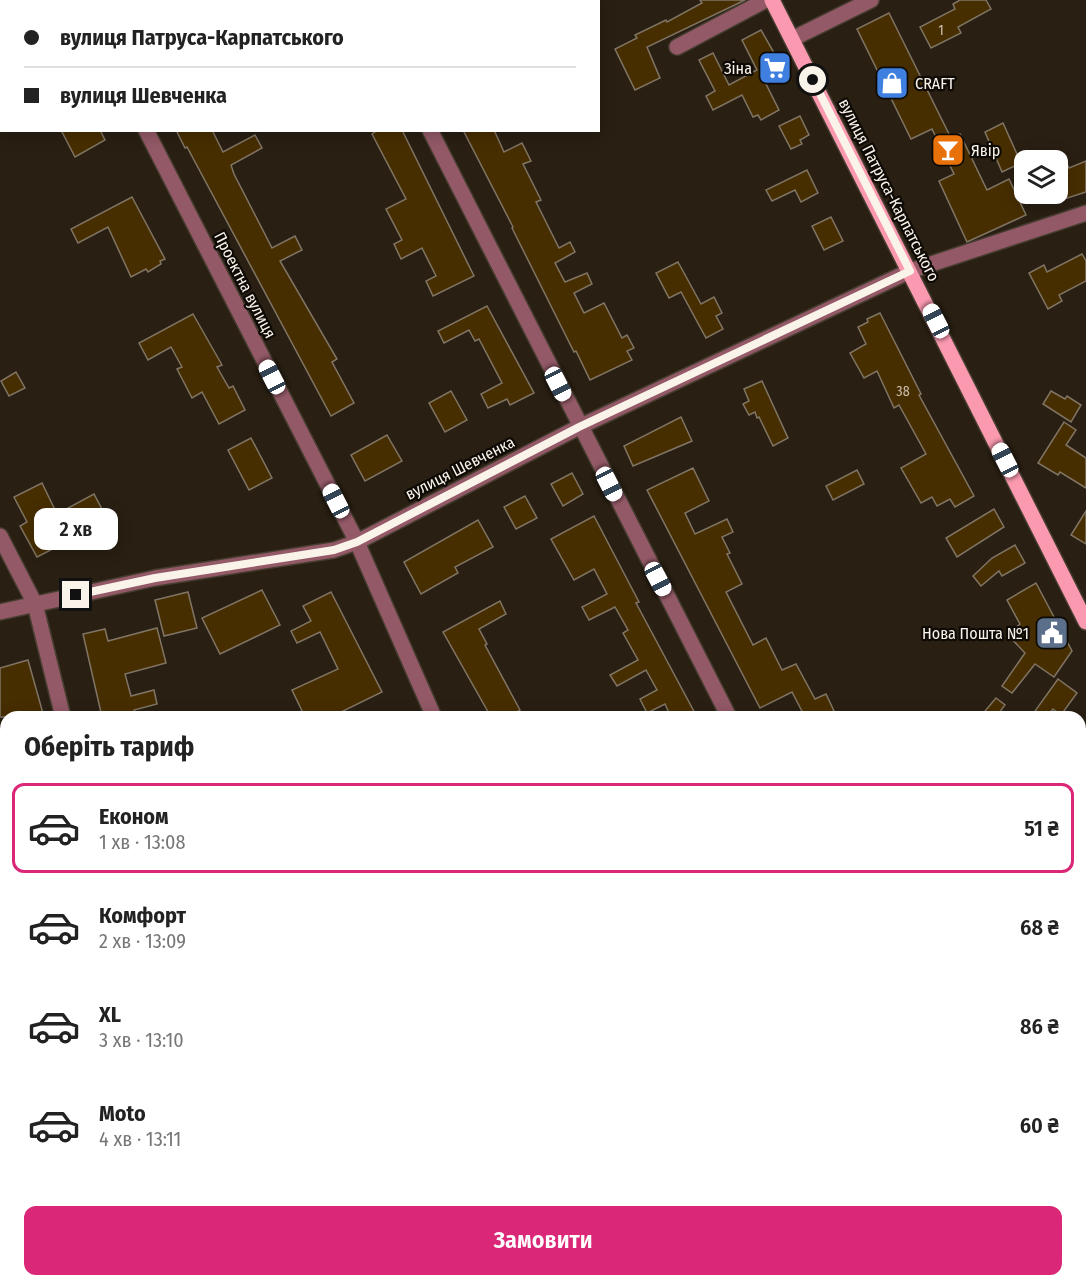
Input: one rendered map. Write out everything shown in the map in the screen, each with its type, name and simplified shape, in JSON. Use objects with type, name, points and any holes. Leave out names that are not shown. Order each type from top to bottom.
[{"type":"main road","name":"вулиця Патруса-Карпатського","points":[[772,0],[1086,622]]},
{"type":"street","points":[[677,47],[766,0]]},
{"type":"street","points":[[792,39],[871,0]]},
{"type":"street","name":"Проектна вулиця","points":[[147,132],[357,542],[431,711]]},
{"type":"street","points":[[431,132],[579,427],[726,711]]},
{"type":"street","name":"вулиця Шевченка","points":[[0,612],[155,578],[334,550],[357,542],[579,427],[910,271],[1086,213]]},
{"type":"street","points":[[0,536],[35,604],[62,711]]},
{"type":"building","points":[[700,0],[745,0],[647,47],[660,78],[635,90],[615,49],[637,38],[635,35],[666,20],[667,22],[702,3]]},
{"type":"building","points":[[960,0],[986,0],[991,9],[958,27],[961,33],[931,48],[920,27],[955,9],[953,4]]},
{"type":"building","points":[[889,13],[951,138],[960,134],[987,190],[1009,179],[1014,190],[1014,204],[1021,204],[1026,215],[967,242],[939,181],[954,174],[932,129],[911,139],[857,29]]},
{"type":"building","points":[[761,30],[786,74],[766,84],[779,110],[761,120],[758,115],[753,117],[742,95],[713,110],[706,96],[715,91],[699,60],[713,53],[729,85],[757,70],[742,40]]},
{"type":"building","points":[[800,116],[809,135],[800,140],[802,144],[791,149],[779,126]]},
{"type":"building","points":[[1003,123],[1015,150],[1014,166],[1002,172],[985,132]]},
{"type":"building","points":[[62,132],[101,132],[105,140],[75,157]]},
{"type":"building","points":[[177,132],[213,132],[223,152],[255,135],[262,148],[231,165],[234,174],[272,248],[295,236],[302,250],[280,261],[337,359],[332,362],[354,403],[331,416],[187,147],[185,148]]},
{"type":"building","points":[[375,132],[403,132],[474,276],[433,296],[426,281],[436,276],[422,248],[401,259],[394,244],[402,240],[386,209],[406,199],[372,134]]},
{"type":"building","points":[[464,132],[495,132],[504,152],[522,143],[531,161],[523,164],[541,200],[536,202],[559,248],[570,242],[575,252],[555,263],[565,282],[587,273],[592,284],[574,293],[584,313],[604,303],[622,338],[627,335],[634,348],[627,351],[632,360],[590,380]]},
{"type":"building","points":[[1086,161],[1086,192],[1068,198],[1068,166],[1069,168]]},
{"type":"building","points":[[807,170],[818,193],[801,202],[795,190],[772,201],[766,190]]},
{"type":"building","points":[[132,197],[165,259],[148,272],[146,269],[131,277],[108,227],[78,243],[71,229]]},
{"type":"building","points":[[831,217],[843,241],[824,250],[812,226]]},
{"type":"building","points":[[1082,254],[1086,261],[1086,281],[1059,295],[1062,301],[1048,309],[1029,273],[1044,265],[1047,272]]},
{"type":"building","points":[[678,262],[701,304],[714,297],[722,313],[716,316],[723,329],[706,338],[681,292],[669,298],[656,273]]},
{"type":"building","points":[[487,306],[534,393],[510,405],[507,399],[488,408],[481,394],[502,383],[479,339],[475,341],[469,330],[444,343],[438,331]]},
{"type":"building","points":[[880,313],[921,394],[919,395],[974,496],[955,507],[950,499],[937,506],[932,497],[921,503],[901,468],[926,454],[899,405],[894,408],[877,371],[864,378],[850,353],[866,344],[858,327],[868,322],[867,319]]},
{"type":"building","points":[[193,314],[222,365],[217,367],[229,388],[233,386],[245,410],[219,424],[202,392],[192,398],[177,369],[182,367],[171,347],[148,360],[139,343]]},
{"type":"building","points":[[16,372],[25,388],[9,396],[1,381]]},
{"type":"building","points":[[762,381],[788,438],[773,446],[759,417],[757,418],[755,412],[749,415],[743,404],[749,401],[744,389]]},
{"type":"building","points":[[451,391],[467,420],[445,432],[429,403]]},
{"type":"building","points":[[1051,391],[1065,399],[1067,396],[1081,405],[1071,422],[1043,404]]},
{"type":"building","points":[[681,417],[692,441],[633,466],[624,446]]},
{"type":"building","points":[[1064,422],[1076,430],[1066,445],[1086,458],[1086,488],[1060,472],[1058,475],[1038,463]]},
{"type":"building","points":[[387,435],[402,461],[365,481],[351,455]]},
{"type":"building","points":[[251,438],[272,478],[249,490],[228,450]]},
{"type":"building","points":[[693,468],[709,501],[685,513],[695,534],[727,519],[733,532],[722,537],[730,553],[727,554],[742,584],[726,592],[753,645],[766,638],[782,670],[796,664],[815,699],[826,694],[834,711],[802,711],[792,692],[760,708],[647,490]]},
{"type":"building","points":[[857,470],[864,484],[833,500],[826,486]]},
{"type":"building","points":[[572,473],[583,494],[563,506],[551,484]]},
{"type":"building","points":[[42,483],[57,514],[94,494],[113,530],[83,546],[78,536],[37,557],[20,526],[27,522],[14,497]]},
{"type":"building","points":[[525,496],[537,518],[516,529],[504,507]]},
{"type":"building","points":[[994,509],[1004,527],[957,557],[946,538]]},
{"type":"building","points":[[1086,511],[1086,544],[1071,535]]},
{"type":"building","points":[[594,516],[639,602],[636,603],[694,711],[668,711],[665,704],[646,711],[640,699],[657,690],[646,670],[617,686],[610,675],[638,660],[623,633],[628,630],[615,607],[589,620],[582,607],[607,594],[594,569],[574,580],[551,539]]},
{"type":"building","points":[[478,520],[493,547],[455,567],[458,573],[421,594],[404,562]]},
{"type":"building","points":[[1015,545],[1025,563],[1002,576],[999,571],[981,586],[973,576],[992,558]]},
{"type":"building","points":[[1036,583],[1072,651],[1054,677],[1035,664],[1012,693],[1002,686],[1025,653],[1008,635],[1020,624],[1007,600]]},
{"type":"building","points":[[262,590],[280,625],[220,654],[202,618]]},
{"type":"building","points":[[188,592],[197,628],[164,636],[155,600]]},
{"type":"building","points":[[331,592],[382,692],[343,711],[302,711],[292,690],[338,669],[320,632],[297,643],[291,631],[311,621],[303,606]]},
{"type":"building","points":[[500,601],[506,614],[479,629],[487,644],[485,645],[520,710],[488,711],[443,632]]},
{"type":"building","points":[[157,628],[166,663],[125,674],[131,696],[154,690],[157,704],[134,711],[101,711],[83,634],[105,629],[108,641]]},
{"type":"building","points":[[28,660],[42,711],[0,711],[0,668]]},
{"type":"building","points":[[1058,679],[1077,693],[1064,711],[1053,709],[1052,711],[1035,711]]},
{"type":"building","points":[[996,698],[1005,705],[1000,711],[985,711]]},
{"type":"place","name":"Зіна","points":[[775,68]]},
{"type":"place","name":"CRAFT","points":[[892,83]]},
{"type":"place","name":"Явір","points":[[948,150]]},
{"type":"place","name":"Нова Пошта №1","points":[[1052,633]]},
{"type":"route","points":[[76,595],[155,578],[334,550],[357,542],[579,427],[910,271],[813,80]]}]
